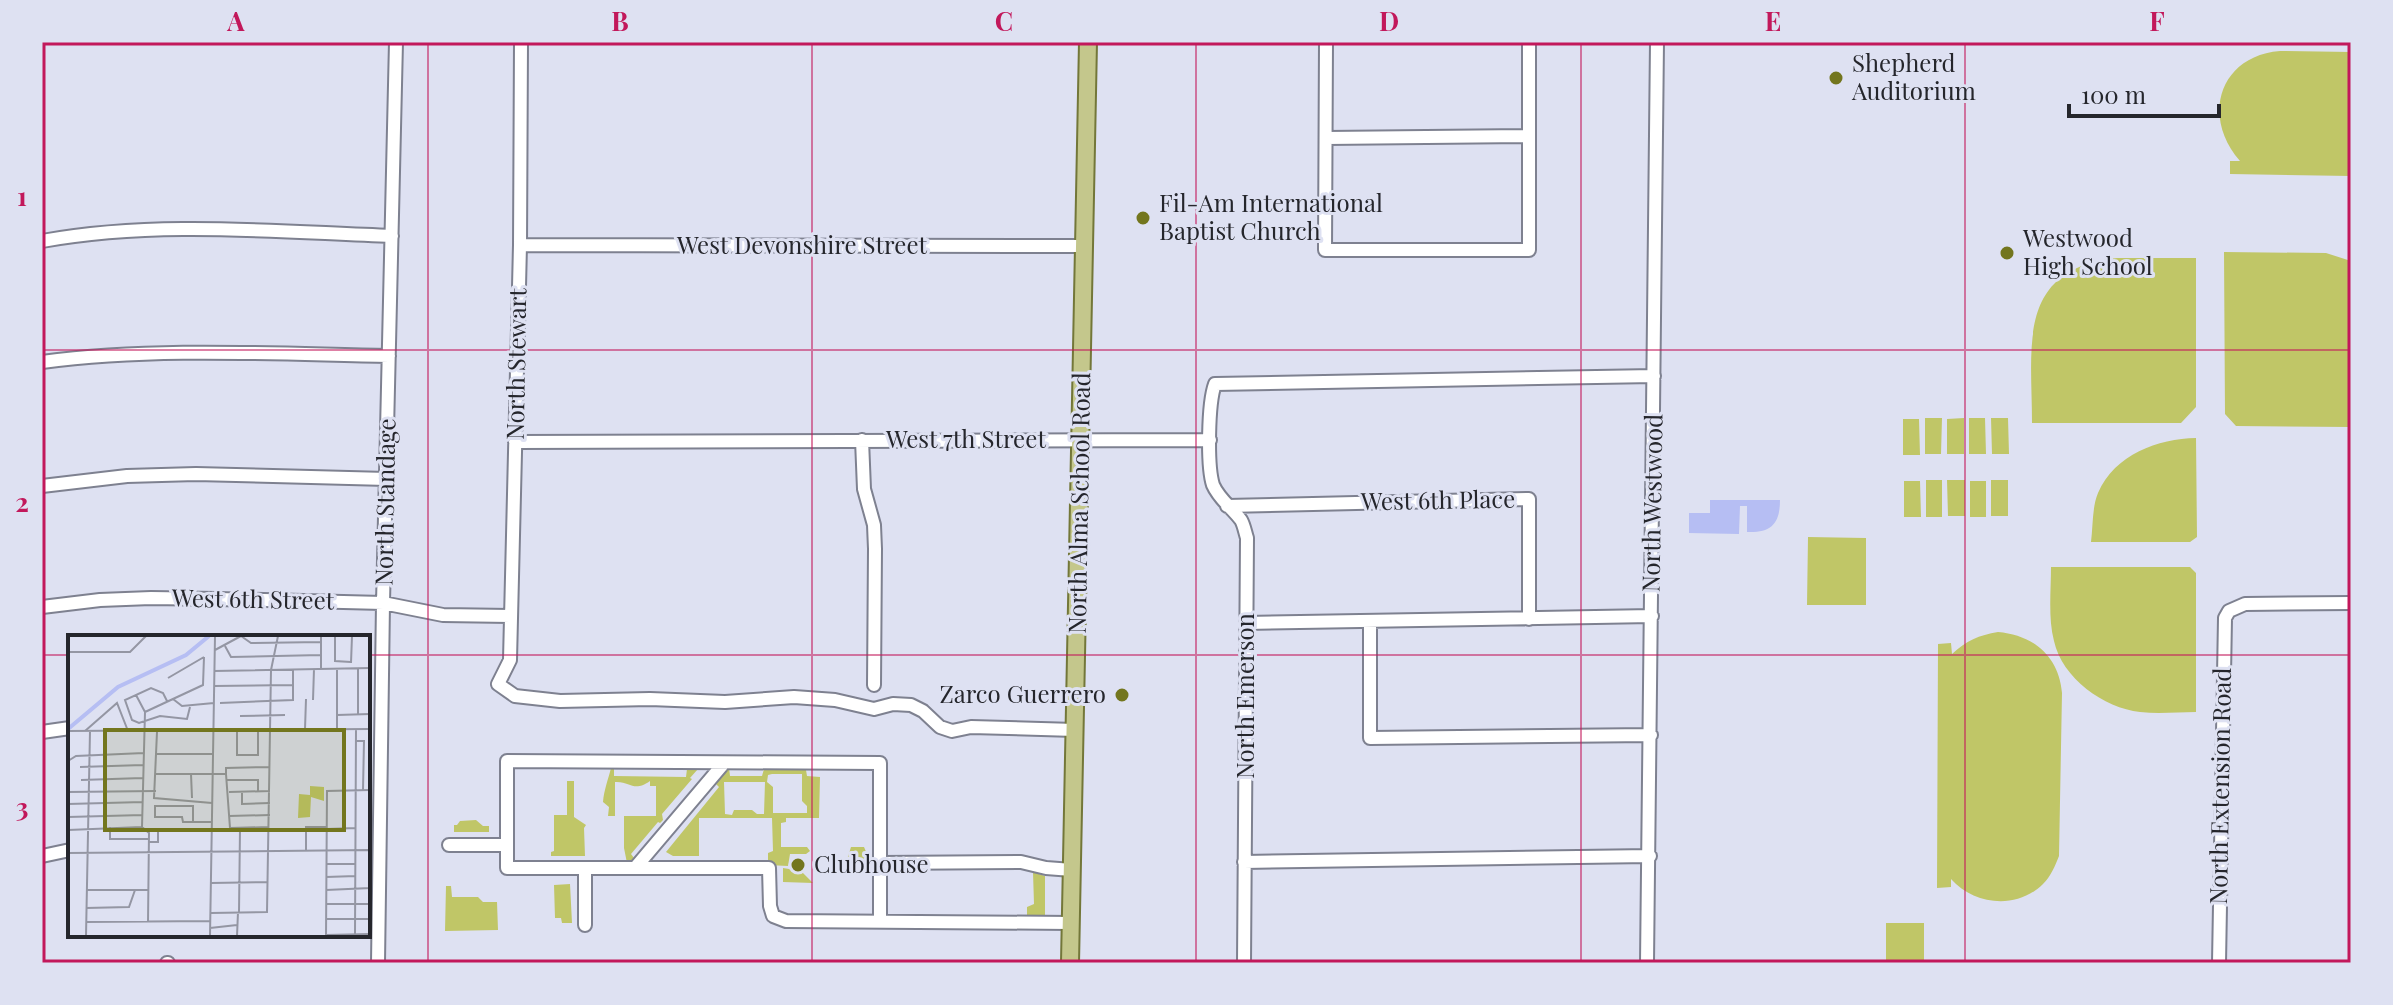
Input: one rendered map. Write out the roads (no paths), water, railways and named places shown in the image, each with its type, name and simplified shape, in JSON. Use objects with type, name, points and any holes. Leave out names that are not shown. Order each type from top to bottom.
[{"type":"main road","name":"North Alma School Road","points":[[1070,963],[1088,42]]},
{"type":"street","name":"North Standage","points":[[378,963],[374,848],[383,727],[396,42]]},
{"type":"street","name":"North Stewart","points":[[521,42],[520,245],[510,660],[498,684],[515,696],[560,701],[650,699],[725,702],[794,697],[835,700],[874,709],[893,704],[911,705],[923,711],[940,727],[952,731],[971,727],[1075,730]]},
{"type":"street","points":[[1326,42],[1325,250],[1529,250],[1529,42]]},
{"type":"street","name":"North Westwood","points":[[1647,963],[1657,42]]},
{"type":"street","points":[[1326,138],[1529,136]]},
{"type":"street","points":[[42,241],[119,232],[172,230],[392,236]]},
{"type":"street","name":"West Devonshire Street","points":[[520,245],[1085,246]]},
{"type":"street","points":[[42,362],[188,351],[389,356]]},
{"type":"street","points":[[1210,440],[1211,396],[1215,384],[1654,376]]},
{"type":"street","points":[[862,440],[864,489],[874,525],[874,685]]},
{"type":"street","name":"West 7th Street","points":[[515,442],[1210,440]]},
{"type":"street","name":"North Emerson","points":[[1210,440],[1214,485],[1242,522],[1247,538],[1244,963]]},
{"type":"street","points":[[42,486],[154,475],[387,479]]},
{"type":"street","name":"West 6th Place","points":[[1227,506],[1529,499],[1529,619]]},
{"type":"street","name":"West 6th Street","points":[[42,607],[151,598],[383,603],[443,615],[511,616]]},
{"type":"street","name":"North Extension Road","points":[[2219,963],[2224,624],[2229,611],[2245,604],[2351,603]]},
{"type":"street","points":[[1246,623],[1652,616]]},
{"type":"street","points":[[1370,621],[1370,738],[1651,735]]},
{"type":"street","points":[[370,727],[383,727]]},
{"type":"street","points":[[42,732],[68,728]]},
{"type":"street","points":[[880,922],[880,763],[507,761],[507,868],[769,868],[773,916],[786,921],[880,922],[1071,923]]},
{"type":"street","points":[[635,868],[724,763]]},
{"type":"street","points":[[449,845],[507,845]]},
{"type":"street","points":[[42,856],[68,850]]},
{"type":"street","points":[[1244,862],[1650,856]]},
{"type":"street","points":[[880,863],[1021,862],[1072,870]]},
{"type":"street","points":[[585,868],[585,925]]},
{"type":"water","points":[[1710,500],[1780,500],[1780,508],[1776,521],[1762,531],[1747,532],[1747,506],[1740,506],[1739,534],[1689,533],[1689,513],[1710,513]]},
{"type":"place","name":"Shepherd Auditorium","points":[[1836,78]]},
{"type":"place","name":"Fil-Am International Baptist Church","points":[[1143,218]]},
{"type":"place","name":"Westwood High School","points":[[2007,253]]},
{"type":"place","name":"Zarco Guerrero","points":[[1122,695]]},
{"type":"place","name":"Clubhouse","points":[[798,865]]}]
